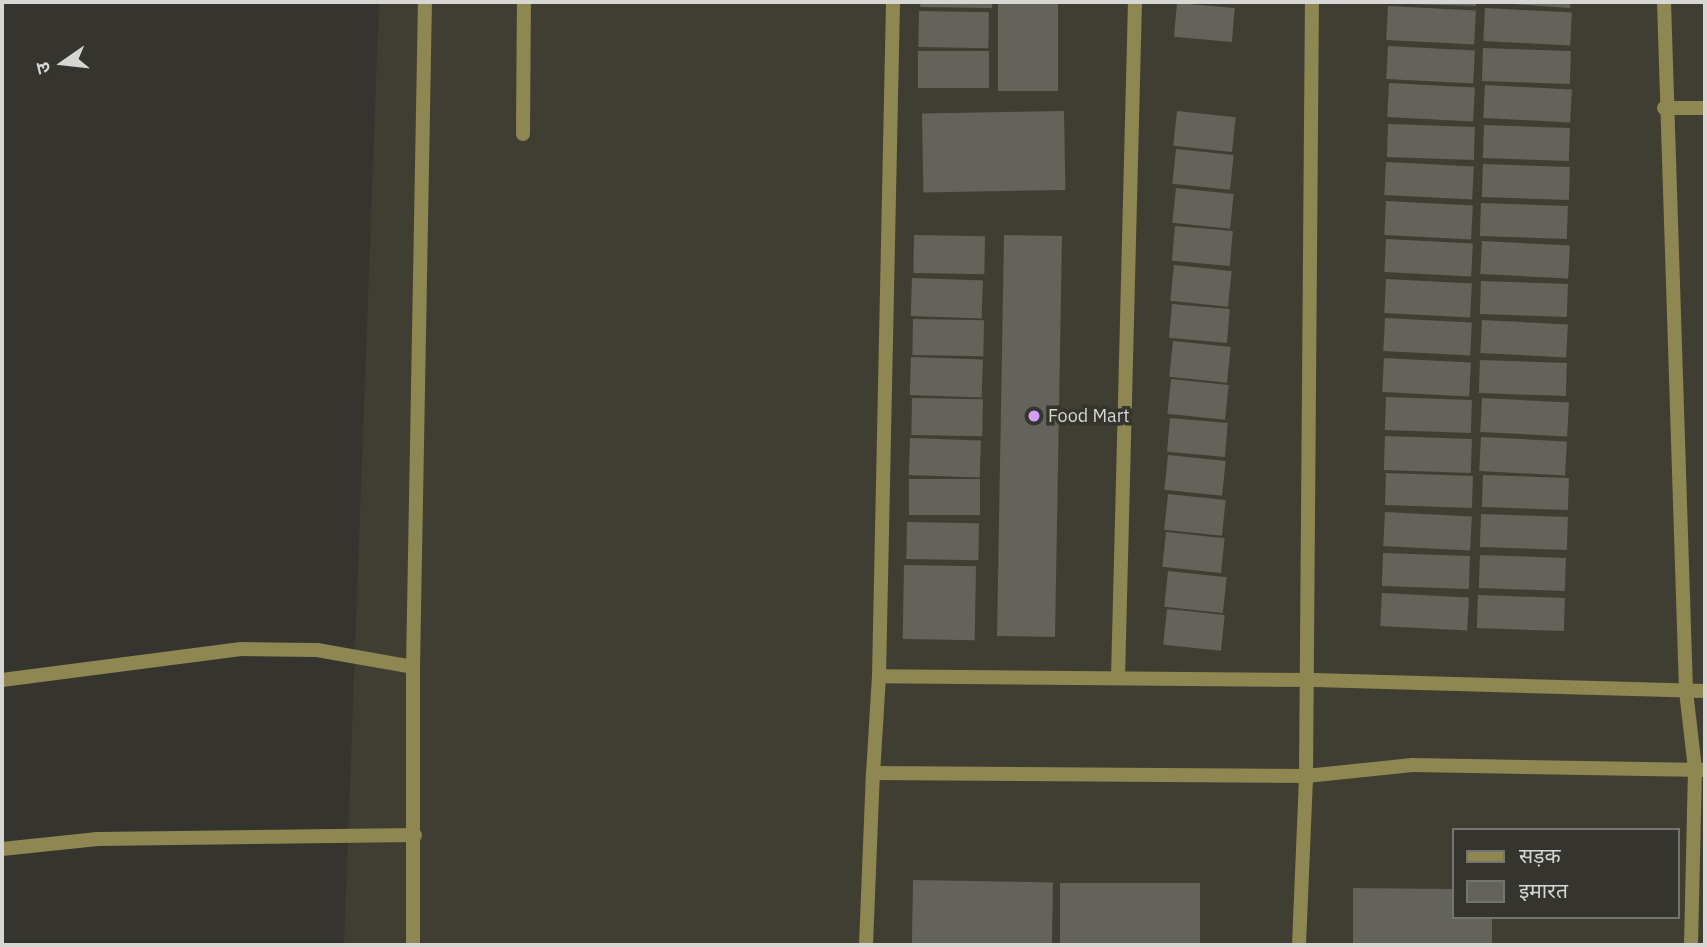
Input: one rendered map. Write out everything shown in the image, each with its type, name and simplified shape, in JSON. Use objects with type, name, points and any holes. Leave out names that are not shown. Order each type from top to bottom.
[{"type":"street","points":[[413,945],[413,667],[425,2]]},
{"type":"street","points":[[523,134],[524,2]]},
{"type":"street","points":[[866,945],[879,676],[893,2]]},
{"type":"street","points":[[1118,678],[1135,2]]},
{"type":"street","points":[[1299,945],[1306,776],[1312,2]]},
{"type":"street","points":[[1664,2],[1664,108],[1686,691],[1700,769],[1690,945]]},
{"type":"street","points":[[1664,108],[1705,108]]},
{"type":"street","points":[[2,680],[241,649],[317,650],[413,667]]},
{"type":"street","points":[[879,676],[1306,680],[1705,691]]},
{"type":"street","points":[[873,773],[1306,776],[1412,765],[1700,769]]},
{"type":"street","points":[[2,849],[97,839],[415,835]]},
{"type":"shaded area","name":"Food Mart","points":[[379,2],[1705,2],[1705,945],[344,945]]},
{"type":"building","points":[[921,2],[992,2],[992,8],[920,7]]},
{"type":"building","points":[[998,2],[1058,2],[1058,91],[998,91]]},
{"type":"building","points":[[1476,2],[1476,6],[1412,4]]},
{"type":"building","points":[[1484,2],[1571,2],[1570,8]]},
{"type":"building","points":[[1177,3],[1235,8],[1232,42],[1174,37]]},
{"type":"building","points":[[1388,6],[1476,11],[1474,45],[1386,40]]},
{"type":"building","points":[[1485,8],[1572,13],[1570,46],[1483,41]]},
{"type":"building","points":[[919,11],[989,12],[988,48],[918,47]]},
{"type":"building","points":[[1388,46],[1475,51],[1473,84],[1386,79]]},
{"type":"building","points":[[1483,48],[1571,51],[1570,84],[1482,81]]},
{"type":"building","points":[[918,51],[989,51],[989,88],[918,88]]},
{"type":"building","points":[[1389,83],[1475,88],[1473,121],[1387,117]]},
{"type":"building","points":[[1485,85],[1572,90],[1570,123],[1483,118]]},
{"type":"building","points":[[1064,111],[1065,190],[923,192],[922,113]]},
{"type":"building","points":[[1177,111],[1236,117],[1232,152],[1173,146]]},
{"type":"building","points":[[1388,124],[1475,127],[1474,160],[1387,157]]},
{"type":"building","points":[[1484,125],[1570,128],[1569,161],[1483,158]]},
{"type":"building","points":[[1176,149],[1234,155],[1230,190],[1172,184]]},
{"type":"building","points":[[1386,162],[1474,167],[1472,200],[1384,195]]},
{"type":"building","points":[[1483,164],[1570,167],[1569,200],[1482,197]]},
{"type":"building","points":[[1176,188],[1234,194],[1230,229],[1172,223]]},
{"type":"building","points":[[1386,201],[1473,206],[1471,240],[1384,235]]},
{"type":"building","points":[[1481,203],[1568,206],[1567,239],[1480,236]]},
{"type":"building","points":[[1175,226],[1233,231],[1230,266],[1172,261]]},
{"type":"building","points":[[914,235],[985,236],[984,274],[913,273]]},
{"type":"building","points":[[1004,235],[1062,236],[1055,637],[997,636]]},
{"type":"building","points":[[1386,239],[1473,244],[1471,277],[1384,272]]},
{"type":"building","points":[[1482,241],[1570,246],[1568,279],[1480,274]]},
{"type":"building","points":[[1174,265],[1232,271],[1228,307],[1170,301]]},
{"type":"building","points":[[912,278],[983,280],[982,318],[911,316]]},
{"type":"building","points":[[1386,279],[1472,284],[1470,317],[1384,313]]},
{"type":"building","points":[[1481,281],[1568,284],[1567,317],[1480,314]]},
{"type":"building","points":[[1172,304],[1230,309],[1227,343],[1169,338]]},
{"type":"building","points":[[1385,318],[1472,323],[1470,356],[1383,351]]},
{"type":"building","points":[[913,319],[984,320],[983,356],[912,355]]},
{"type":"building","points":[[1482,320],[1568,325],[1566,357],[1480,353]]},
{"type":"building","points":[[1173,341],[1231,347],[1227,383],[1169,377]]},
{"type":"building","points":[[911,357],[983,360],[982,397],[910,395]]},
{"type":"building","points":[[1384,358],[1471,363],[1469,397],[1382,392]]},
{"type":"building","points":[[1480,360],[1567,363],[1566,396],[1479,393]]},
{"type":"building","points":[[1171,379],[1229,385],[1225,420],[1167,414]]},
{"type":"building","points":[[1386,397],[1472,400],[1471,433],[1385,430]]},
{"type":"building","points":[[912,398],[983,399],[982,436],[911,435]]},
{"type":"building","points":[[1482,398],[1569,403],[1567,437],[1480,432]]},
{"type":"building","points":[[1170,418],[1228,423],[1225,457],[1167,452]]},
{"type":"building","points":[[1385,436],[1472,439],[1471,473],[1384,470]]},
{"type":"building","points":[[1481,437],[1567,442],[1565,475],[1479,471]]},
{"type":"building","points":[[910,438],[981,440],[980,477],[909,475]]},
{"type":"building","points":[[1168,455],[1226,461],[1222,496],[1164,490]]},
{"type":"building","points":[[1386,473],[1473,476],[1472,508],[1385,505]]},
{"type":"building","points":[[1483,475],[1569,478],[1568,510],[1482,507]]},
{"type":"building","points":[[909,479],[980,479],[980,515],[909,515]]},
{"type":"building","points":[[1168,494],[1226,500],[1222,536],[1164,530]]},
{"type":"building","points":[[1385,512],[1472,517],[1470,551],[1383,546]]},
{"type":"building","points":[[1481,514],[1568,517],[1567,550],[1480,547]]},
{"type":"building","points":[[907,522],[979,523],[978,560],[906,559]]},
{"type":"building","points":[[1166,532],[1225,538],[1221,573],[1162,567]]},
{"type":"building","points":[[1383,553],[1470,556],[1469,589],[1382,586]]},
{"type":"building","points":[[1480,555],[1566,558],[1565,591],[1479,588]]},
{"type":"building","points":[[904,565],[976,566],[975,640],[903,639]]},
{"type":"building","points":[[1168,571],[1227,577],[1223,613],[1164,607]]},
{"type":"building","points":[[1382,593],[1469,598],[1467,631],[1380,626]]},
{"type":"building","points":[[1478,595],[1565,598],[1564,631],[1477,628]]},
{"type":"building","points":[[1167,609],[1225,615],[1221,651],[1163,645]]},
{"type":"building","points":[[913,880],[1053,882],[1052,945],[912,945]]},
{"type":"building","points":[[1060,883],[1200,883],[1200,945],[1060,945]]},
{"type":"building","points":[[1353,888],[1452,889],[1452,919],[1492,919],[1492,945],[1353,945]]},
{"type":"place","name":"Food Mart","points":[[1034,416]]}]
